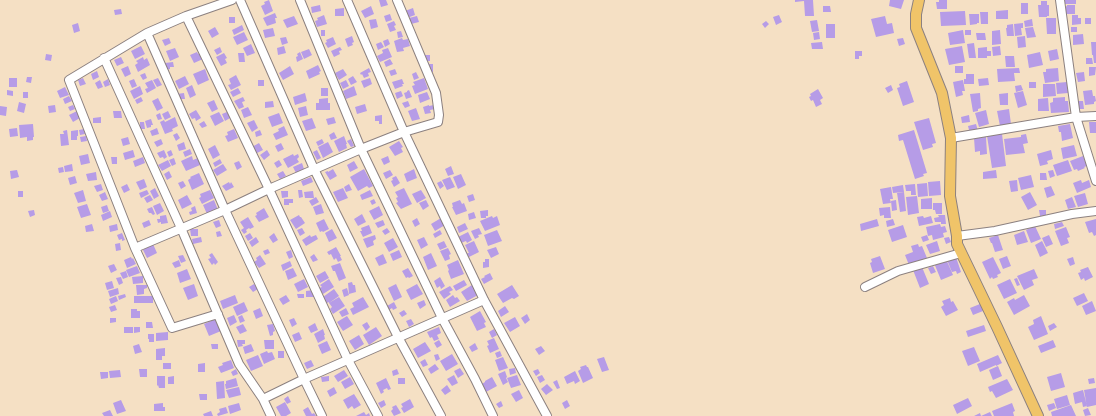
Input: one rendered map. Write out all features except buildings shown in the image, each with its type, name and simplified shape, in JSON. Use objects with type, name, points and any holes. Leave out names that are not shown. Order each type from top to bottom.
[{"type":"main road","points":[[919,0],[916,14],[916,28],[942,93],[951,138],[950,196],[958,236],[957,244],[997,326],[1038,416]]},
{"type":"street","points":[[218,314],[172,328],[135,248],[69,80],[146,33],[186,16],[232,0]]},
{"type":"street","points":[[240,0],[314,169],[398,337],[441,416]]},
{"type":"street","points":[[300,0],[361,149],[442,318],[493,416]]},
{"type":"street","points":[[347,0],[404,132],[484,300],[547,416]]},
{"type":"street","points":[[135,248],[225,210],[361,149],[404,132],[438,122],[439,115],[436,92],[398,0]]},
{"type":"street","points":[[1060,0],[1076,117],[1096,180]]},
{"type":"street","points":[[186,16],[269,189],[348,360],[378,416]]},
{"type":"street","points":[[146,33],[225,210],[322,416]]},
{"type":"street","points":[[104,58],[181,228],[239,364],[262,399],[271,416]]},
{"type":"street","points":[[951,138],[1076,117],[1096,116]]},
{"type":"street","points":[[958,236],[995,231],[1072,214],[1096,211]]},
{"type":"street","points":[[865,287],[898,271],[961,253]]},
{"type":"street","points":[[262,399],[398,337],[484,300]]}]
